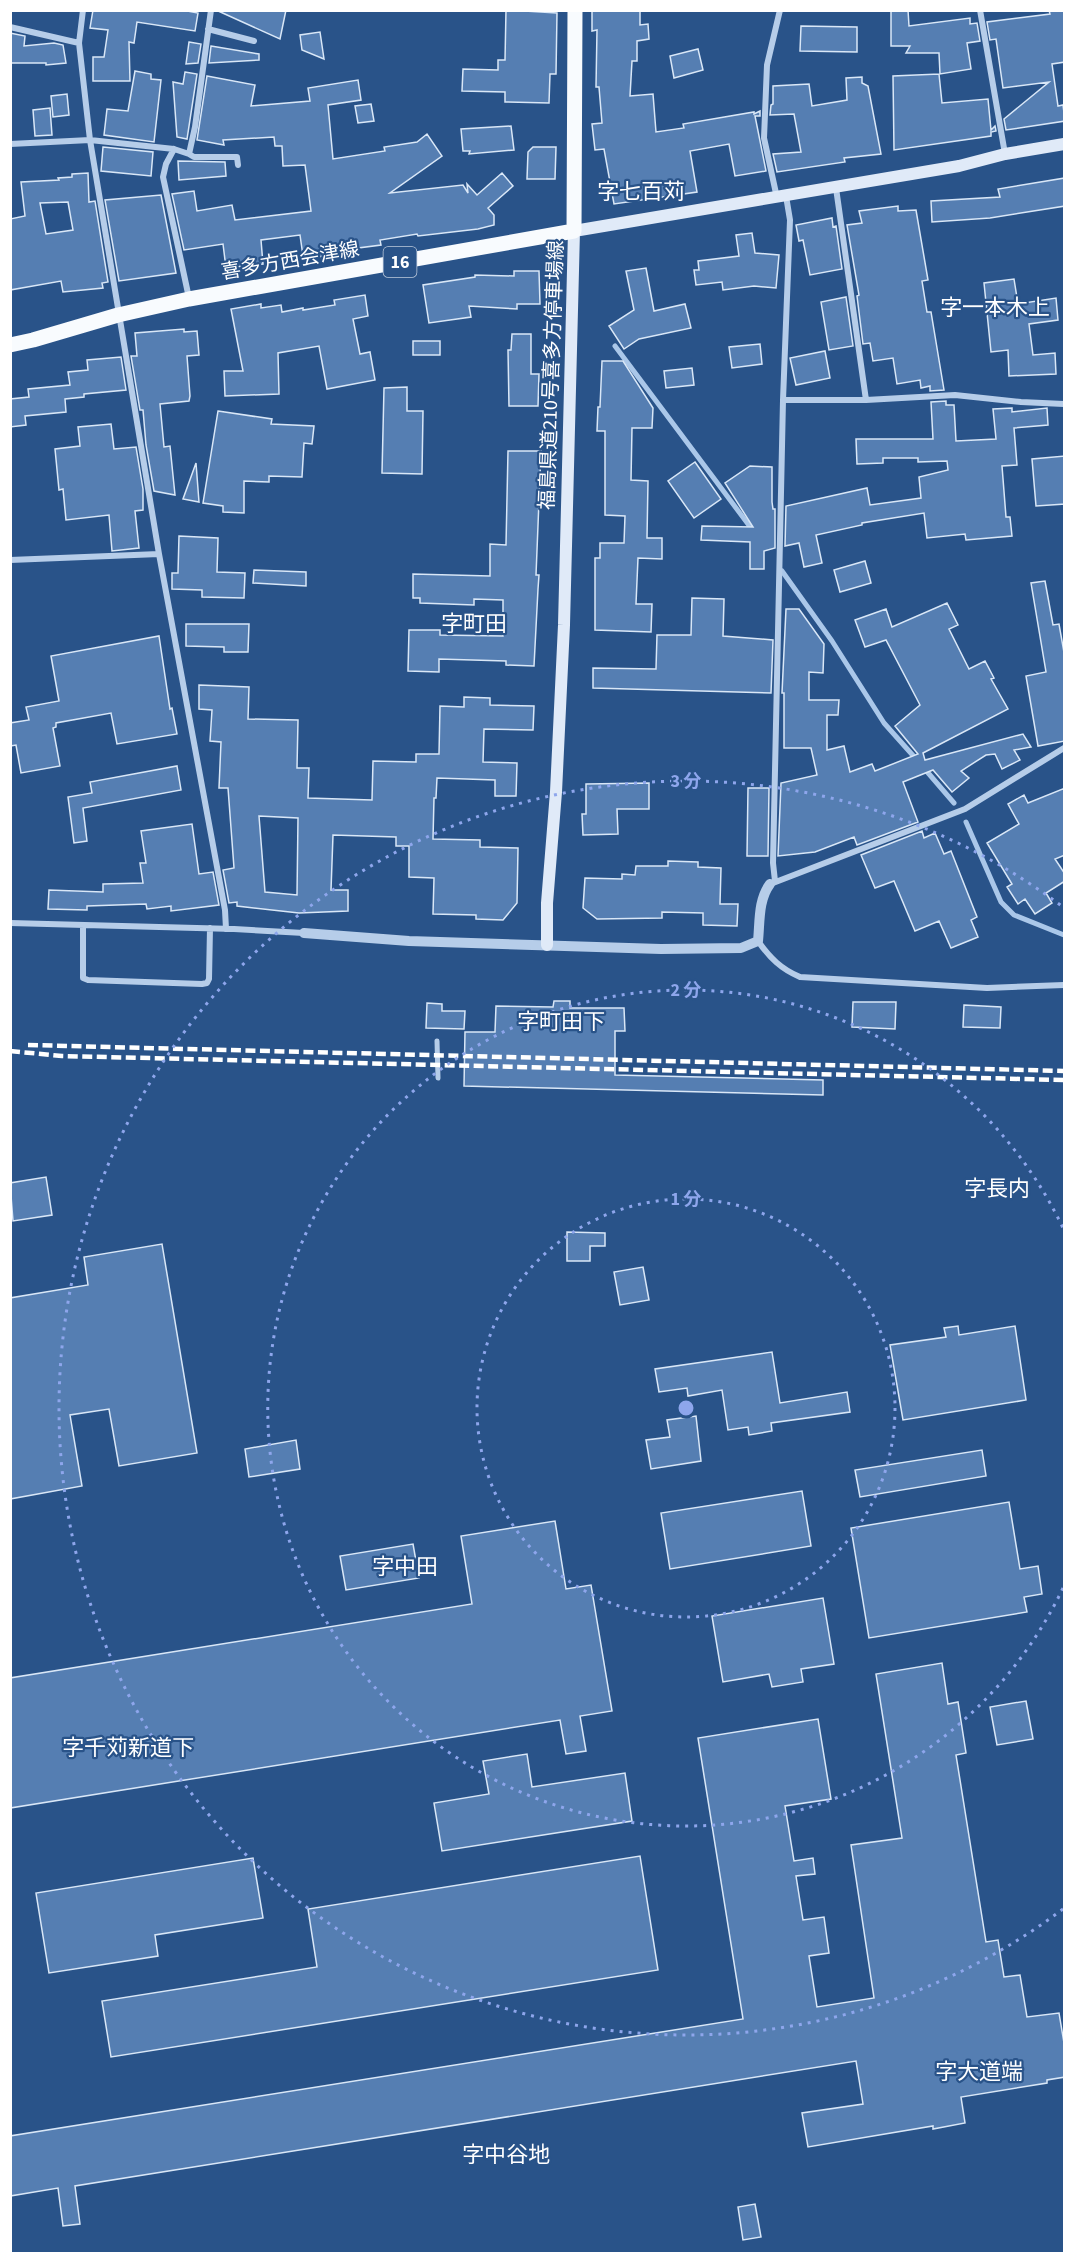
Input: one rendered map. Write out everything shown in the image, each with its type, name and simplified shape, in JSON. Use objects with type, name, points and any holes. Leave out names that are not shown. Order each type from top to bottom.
[{"type":"main road","points":[[574,231],[575,10]]},
{"type":"main road","name":"福島県道210号喜多方停車場線","points":[[547,945],[547,903],[556,792],[564,625],[574,231],[836,188],[1065,144]]},
{"type":"main road","name":"喜多方西会津線","points":[[10,345],[118,315],[189,299],[574,231]]},
{"type":"street","points":[[83,10],[79,43],[90,140],[159,554],[225,910],[226,929]]},
{"type":"street","points":[[189,154],[195,127],[211,10]]},
{"type":"street","points":[[780,10],[767,65],[764,138],[790,220],[783,400],[773,863],[772,883],[761,900],[758,941],[769,956],[784,970],[800,977],[987,988],[1065,986]]},
{"type":"street","points":[[980,10],[1005,154]]},
{"type":"street","points":[[10,27],[79,43]]},
{"type":"street","points":[[208,29],[254,40]]},
{"type":"street","points":[[10,144],[90,140],[174,149],[194,157],[237,157],[238,165]]},
{"type":"street","points":[[174,149],[166,164],[163,177],[189,299]]},
{"type":"street","points":[[836,188],[866,400]]},
{"type":"street","points":[[783,400],[866,400],[955,395],[1065,404]]},
{"type":"street","points":[[10,560],[159,554]]},
{"type":"street","points":[[772,883],[965,809],[1065,747]]},
{"type":"street","points":[[10,923],[210,928],[409,941],[661,949],[741,948],[758,941]]},
{"type":"street","points":[[83,926],[82,973],[83,978],[87,980],[202,984],[207,983],[209,979],[210,928]]},
{"type":"street","points":[[437,1041],[438,1078]]},
{"type":"building","points":[[93,10],[182,10],[198,13],[195,31],[137,22],[134,43],[129,42],[130,81],[93,81],[93,57],[104,57],[108,30],[90,28]]},
{"type":"building","points":[[216,10],[286,10],[280,39]]},
{"type":"building","points":[[506,10],[557,13],[556,74],[550,74],[549,103],[505,102],[505,92],[462,91],[463,69],[498,70],[498,60],[505,60]]},
{"type":"building","points":[[592,10],[640,11],[640,25],[648,24],[649,39],[637,41],[637,61],[632,61],[630,96],[653,94],[656,132],[684,128],[683,124],[754,112],[754,114],[760,111],[760,116],[755,116],[766,171],[735,176],[729,144],[690,151],[697,192],[614,204],[604,149],[595,150],[592,124],[602,123],[599,87],[596,87],[597,30],[592,31]]},
{"type":"building","points":[[891,10],[908,10],[909,26],[970,18],[970,24],[977,23],[980,41],[967,43],[971,69],[940,74],[939,53],[906,53],[910,46],[891,46]]},
{"type":"building","points":[[1049,10],[1065,10],[1065,62],[1052,64],[1058,106],[1063,105],[1065,121],[1006,130],[1004,119],[1049,82],[1003,88],[996,39],[990,40],[987,22],[1050,14]]},
{"type":"building","points":[[801,26],[857,27],[857,52],[800,51]]},
{"type":"building","points":[[320,32],[324,59],[302,50],[300,35]]},
{"type":"building","points":[[10,33],[25,36],[24,46],[54,43],[63,45],[66,63],[46,65],[46,63],[10,63]]},
{"type":"building","points":[[189,42],[201,44],[198,63],[186,64]]},
{"type":"building","points":[[211,46],[259,54],[259,60],[209,63]]},
{"type":"building","points":[[698,49],[703,70],[674,78],[670,56]]},
{"type":"building","points":[[135,71],[151,74],[151,79],[161,80],[154,142],[104,135],[107,109],[128,111]]},
{"type":"building","points":[[185,72],[197,74],[187,139],[177,137],[173,82],[183,84]]},
{"type":"building","points":[[939,74],[942,103],[988,99],[991,130],[995,126],[996,131],[991,132],[991,136],[894,150],[893,76]]},
{"type":"building","points":[[207,76],[255,85],[251,106],[310,101],[308,88],[358,80],[361,100],[328,105],[333,159],[385,151],[384,147],[417,142],[427,134],[442,156],[390,193],[463,185],[468,193],[467,184],[477,195],[502,173],[513,186],[488,208],[494,215],[494,225],[478,229],[418,236],[417,234],[380,240],[381,245],[335,251],[336,255],[316,257],[316,254],[303,256],[300,235],[261,240],[263,264],[226,268],[223,244],[184,250],[172,194],[194,191],[197,211],[232,205],[235,220],[311,211],[305,165],[283,166],[282,146],[275,146],[274,137],[223,140],[224,145],[197,140]]},
{"type":"building","points":[[862,77],[862,83],[868,86],[881,154],[844,158],[845,162],[777,172],[773,154],[801,152],[794,114],[770,115],[773,104],[773,86],[809,84],[812,106],[847,100],[846,78]]},
{"type":"building","points":[[67,94],[69,115],[53,117],[51,96]]},
{"type":"building","points":[[371,104],[374,121],[358,123],[355,106]]},
{"type":"building","points":[[50,108],[52,135],[35,136],[33,110]]},
{"type":"building","points":[[511,126],[514,150],[469,154],[470,151],[463,151],[461,129]]},
{"type":"building","points":[[103,147],[153,152],[151,176],[101,171]]},
{"type":"building","points":[[533,147],[556,147],[555,179],[527,179],[528,152]]},
{"type":"building","points":[[178,161],[225,162],[226,176],[179,180]]},
{"type":"building","points":[[88,173],[89,202],[95,201],[108,282],[102,283],[103,288],[63,292],[61,281],[10,290],[10,219],[25,216],[21,182],[59,180],[58,178],[72,177],[72,174]],"holes":[[[68,202],[73,230],[46,234],[40,203]]]},
{"type":"building","points":[[1065,178],[1065,206],[990,218],[932,222],[931,201],[1000,197],[998,189]]},
{"type":"building","points":[[161,195],[176,273],[119,281],[105,200]]},
{"type":"building","points":[[898,206],[898,211],[916,210],[928,280],[922,281],[927,312],[931,312],[944,390],[930,391],[930,386],[921,388],[920,380],[897,384],[893,358],[873,361],[870,343],[863,344],[857,296],[859,295],[847,225],[862,223],[859,211]]},
{"type":"building","points":[[832,218],[833,227],[836,226],[842,269],[810,275],[803,240],[799,241],[796,225]]},
{"type":"building","points":[[752,233],[755,253],[779,255],[776,288],[754,286],[723,290],[722,282],[696,285],[694,270],[699,270],[698,261],[739,256],[736,235]]},
{"type":"building","points":[[646,268],[654,311],[685,304],[691,328],[639,339],[624,349],[609,326],[634,310],[626,271]]},
{"type":"building","points":[[514,271],[539,271],[540,304],[517,304],[517,309],[469,306],[471,317],[429,323],[423,285],[475,277],[475,275],[514,276]]},
{"type":"building","points":[[1014,279],[1018,304],[1056,298],[1058,320],[1029,324],[1033,355],[1055,353],[1056,374],[1009,376],[1008,350],[991,352],[984,283]]},
{"type":"building","points":[[365,295],[368,316],[353,319],[360,354],[370,352],[375,380],[327,389],[319,346],[278,353],[279,394],[225,396],[224,371],[243,371],[231,309],[261,304],[261,308],[281,305],[282,312],[303,308],[303,310],[335,305],[334,300]]},
{"type":"building","points":[[846,297],[853,346],[829,350],[821,302]]},
{"type":"building","points":[[184,329],[184,332],[197,331],[199,355],[187,356],[189,401],[160,404],[164,447],[170,446],[175,495],[154,491],[143,410],[140,410],[131,356],[137,356],[135,333]]},
{"type":"building","points":[[512,334],[531,334],[531,374],[539,374],[538,406],[509,406],[508,350],[511,350]]},
{"type":"building","points":[[413,341],[440,341],[440,355],[413,355]]},
{"type":"building","points":[[760,344],[762,364],[732,368],[729,347]]},
{"type":"building","points":[[825,351],[830,378],[796,385],[790,358]]},
{"type":"building","points":[[121,357],[126,390],[84,394],[84,397],[65,399],[66,412],[25,416],[26,425],[10,427],[10,399],[29,397],[28,389],[70,385],[68,372],[88,370],[87,360]]},
{"type":"building","points":[[602,361],[623,361],[653,408],[652,428],[632,428],[631,480],[648,481],[647,538],[662,538],[662,559],[638,558],[636,604],[652,604],[651,632],[595,630],[595,558],[600,558],[600,543],[624,543],[625,516],[605,515],[605,431],[597,431]]},
{"type":"building","points":[[692,368],[694,385],[666,388],[664,371]]},
{"type":"building","points":[[407,387],[407,411],[423,411],[422,474],[382,473],[384,388]]},
{"type":"building","points":[[946,401],[946,405],[954,405],[956,441],[996,439],[993,409],[1012,408],[1012,412],[1047,408],[1048,425],[1014,428],[1017,465],[1002,466],[1006,517],[1010,517],[1012,536],[966,540],[965,534],[927,538],[924,513],[862,523],[862,525],[816,535],[822,563],[804,567],[799,543],[785,546],[786,506],[867,488],[870,505],[921,498],[919,477],[948,470],[947,461],[918,462],[918,458],[883,458],[883,463],[857,464],[856,439],[933,439],[931,402]]},
{"type":"building","points":[[218,411],[272,419],[271,424],[314,426],[312,444],[304,443],[302,477],[269,476],[269,482],[244,481],[244,513],[223,512],[223,506],[203,503]]},
{"type":"building","points":[[111,424],[114,449],[136,447],[143,489],[143,510],[135,511],[139,548],[112,551],[109,515],[66,520],[63,489],[59,490],[55,449],[80,446],[78,427]]},
{"type":"building","points":[[508,451],[541,451],[536,575],[539,575],[534,666],[506,665],[506,661],[439,659],[439,672],[408,671],[409,630],[440,630],[440,635],[503,636],[503,600],[474,599],[474,605],[420,603],[420,598],[413,598],[413,574],[490,576],[490,544],[506,545]]},
{"type":"building","points":[[1065,456],[1065,504],[1036,506],[1032,459]]},
{"type":"building","points":[[695,462],[721,499],[694,518],[668,481]]},
{"type":"building","points":[[196,463],[199,502],[183,499]]},
{"type":"building","points":[[750,466],[772,467],[775,548],[764,551],[764,569],[750,569],[750,542],[701,540],[702,526],[753,527],[725,483]]},
{"type":"building","points":[[179,536],[218,538],[217,572],[245,573],[244,598],[202,597],[202,590],[172,589],[172,573],[178,573]]},
{"type":"building","points":[[865,561],[871,583],[840,592],[834,570]]},
{"type":"building","points":[[254,570],[306,572],[306,586],[253,583]]},
{"type":"building","points":[[1045,581],[1053,625],[1059,624],[1065,658],[1065,741],[1038,746],[1026,676],[1046,672],[1031,583]]},
{"type":"building","points":[[692,598],[724,599],[723,636],[773,640],[771,693],[593,688],[593,668],[656,669],[657,635],[691,635]]},
{"type":"building","points":[[947,603],[958,625],[949,629],[969,669],[985,661],[994,678],[991,679],[1008,709],[923,753],[925,760],[1023,734],[1031,747],[1014,750],[1020,760],[1002,769],[995,754],[986,755],[961,771],[969,778],[952,792],[933,770],[903,782],[918,822],[857,845],[854,837],[815,852],[778,856],[781,783],[817,775],[811,748],[784,748],[784,693],[782,693],[786,609],[799,609],[824,644],[823,673],[809,672],[809,700],[839,700],[838,715],[827,715],[827,750],[844,746],[850,772],[872,764],[875,771],[918,754],[895,726],[920,705],[886,640],[865,647],[855,620],[886,609],[892,627]]},
{"type":"building","points":[[186,624],[249,624],[248,652],[224,652],[224,647],[186,646]]},
{"type":"building","points":[[159,636],[170,709],[172,708],[177,734],[117,744],[111,713],[56,723],[56,727],[53,728],[60,766],[21,773],[16,745],[10,746],[10,723],[29,720],[26,707],[59,701],[51,656]]},
{"type":"building","points":[[199,685],[249,687],[248,719],[298,720],[297,768],[309,768],[308,798],[372,800],[373,761],[416,762],[416,754],[439,754],[440,706],[464,707],[464,697],[490,698],[490,705],[534,706],[533,730],[484,729],[483,762],[517,763],[516,796],[495,796],[495,780],[437,778],[436,798],[434,798],[433,839],[480,840],[480,847],[518,848],[517,903],[503,920],[476,919],[476,915],[433,914],[434,878],[409,877],[409,846],[396,846],[396,837],[333,835],[331,890],[348,890],[348,911],[299,913],[237,906],[237,902],[229,903],[223,870],[234,868],[228,788],[219,788],[221,742],[210,741],[212,710],[199,709]],"holes":[[[259,816],[298,818],[297,895],[265,892]]]},
{"type":"building","points":[[177,766],[181,790],[83,808],[87,841],[74,843],[68,797],[92,793],[90,782]]},
{"type":"building","points":[[649,783],[649,809],[617,809],[618,834],[583,835],[582,814],[586,814],[586,784]]},
{"type":"building","points":[[748,788],[769,788],[768,856],[747,856]]},
{"type":"building","points":[[1065,788],[1065,855],[1055,859],[1065,874],[1065,881],[1046,893],[1052,903],[1035,914],[1025,899],[1018,904],[1007,887],[1012,884],[987,843],[1019,824],[1008,804],[1024,795],[1028,803]]},
{"type":"building","points":[[192,824],[199,874],[213,872],[219,905],[171,911],[171,906],[147,909],[146,904],[87,906],[87,910],[48,909],[49,890],[103,892],[103,884],[143,883],[140,863],[146,863],[141,831]]},
{"type":"building","points":[[922,831],[924,838],[935,833],[944,854],[951,851],[977,917],[971,920],[978,937],[951,948],[939,921],[915,931],[894,881],[875,888],[861,855]]},
{"type":"building","points":[[668,861],[698,862],[698,867],[721,868],[720,904],[738,904],[737,926],[703,925],[703,913],[662,912],[662,918],[597,919],[583,908],[585,878],[622,879],[622,874],[635,875],[636,866],[668,866]]},
{"type":"building","points":[[554,1001],[570,1001],[570,1008],[624,1008],[625,1031],[615,1031],[615,1075],[823,1080],[823,1095],[464,1086],[465,1032],[495,1032],[496,1006],[553,1007]]},
{"type":"building","points":[[853,1002],[896,1002],[895,1029],[852,1027]]},
{"type":"building","points":[[427,1003],[442,1004],[442,1011],[465,1011],[464,1029],[426,1028]]},
{"type":"building","points":[[964,1005],[1001,1007],[1000,1028],[963,1027]]},
{"type":"building","points":[[46,1177],[52,1215],[13,1221],[10,1183]]},
{"type":"building","points":[[567,1232],[605,1233],[605,1246],[590,1246],[590,1261],[567,1261]]},
{"type":"building","points":[[162,1244],[197,1453],[119,1466],[109,1409],[70,1415],[82,1486],[10,1499],[10,1298],[88,1285],[84,1257]]},
{"type":"building","points":[[643,1267],[649,1300],[620,1305],[614,1272]]},
{"type":"building","points":[[958,1326],[959,1335],[1015,1326],[1026,1400],[903,1420],[890,1345],[946,1337],[944,1328]]},
{"type":"building","points":[[772,1352],[780,1403],[847,1392],[850,1412],[771,1423],[772,1431],[749,1435],[748,1427],[728,1430],[722,1390],[688,1396],[687,1388],[659,1392],[655,1369]]},
{"type":"building","points":[[696,1416],[701,1461],[651,1469],[646,1440],[670,1437],[667,1420]]},
{"type":"building","points":[[296,1440],[300,1469],[249,1477],[245,1449]]},
{"type":"building","points":[[982,1450],[986,1476],[860,1497],[855,1470]]},
{"type":"building","points":[[802,1491],[811,1546],[670,1569],[661,1513]]},
{"type":"building","points":[[1009,1502],[1020,1569],[1038,1566],[1042,1594],[1024,1597],[1027,1612],[869,1638],[851,1528]]},
{"type":"building","points":[[555,1521],[566,1589],[591,1585],[612,1711],[580,1716],[586,1751],[566,1754],[560,1720],[10,1808],[10,1678],[472,1604],[461,1536]]},
{"type":"building","points":[[413,1544],[419,1578],[346,1590],[340,1556]]},
{"type":"building","points":[[823,1598],[834,1664],[801,1669],[803,1682],[772,1687],[769,1674],[723,1682],[712,1616]]},
{"type":"building","points":[[942,1663],[948,1704],[958,1702],[966,1753],[956,1755],[986,1942],[998,1940],[1004,1977],[1020,1975],[1027,2017],[1059,2013],[1065,2049],[1065,2077],[1047,2080],[1047,2083],[961,2097],[965,2123],[933,2129],[933,2126],[808,2147],[802,2113],[863,2104],[856,2061],[75,2186],[80,2224],[63,2226],[58,2188],[10,2196],[10,2136],[743,2019],[698,1738],[818,1719],[831,1799],[785,1806],[794,1861],[813,1858],[815,1874],[796,1876],[803,1920],[824,1917],[829,1953],[809,1956],[817,2007],[874,1998],[851,1845],[902,1838],[876,1674]]},
{"type":"building","points":[[1026,1701],[1033,1739],[997,1745],[990,1707]]},
{"type":"building","points":[[527,1754],[532,1787],[625,1773],[632,1821],[442,1851],[434,1803],[489,1794],[483,1761]]},
{"type":"building","points":[[640,1856],[658,1970],[111,2057],[102,2001],[317,1967],[308,1909]]},
{"type":"building","points":[[253,1858],[263,1918],[155,1935],[158,1956],[49,1973],[36,1893]]},
{"type":"building","points":[[755,2204],[761,2237],[743,2240],[738,2207]]},
{"type":"waterway","points":[[615,346],[754,532]]},
{"type":"waterway","points":[[782,571],[832,641],[884,723],[917,760]]},
{"type":"waterway","points":[[923,767],[954,803]]},
{"type":"waterway","points":[[966,822],[1001,902],[1014,915],[1064,935]]},
{"type":"railway","points":[[28,1045],[1064,1071]]},
{"type":"railway","points":[[10,1051],[62,1056],[1064,1080]]},
{"type":"district","name":"字七百苅","points":[[641,191]]},
{"type":"district","name":"字一本木上","points":[[995,307]]},
{"type":"district","name":"字町田","points":[[474,623]]},
{"type":"district","name":"字町田下","points":[[561,1021]]},
{"type":"district","name":"字長内","points":[[997,1188]]},
{"type":"district","name":"字中田","points":[[405,1566]]},
{"type":"district","name":"字千苅新道下","points":[[128,1747]]},
{"type":"district","name":"字大道端","points":[[979,2071]]},
{"type":"district","name":"字中谷地","points":[[506,2154]]}]
